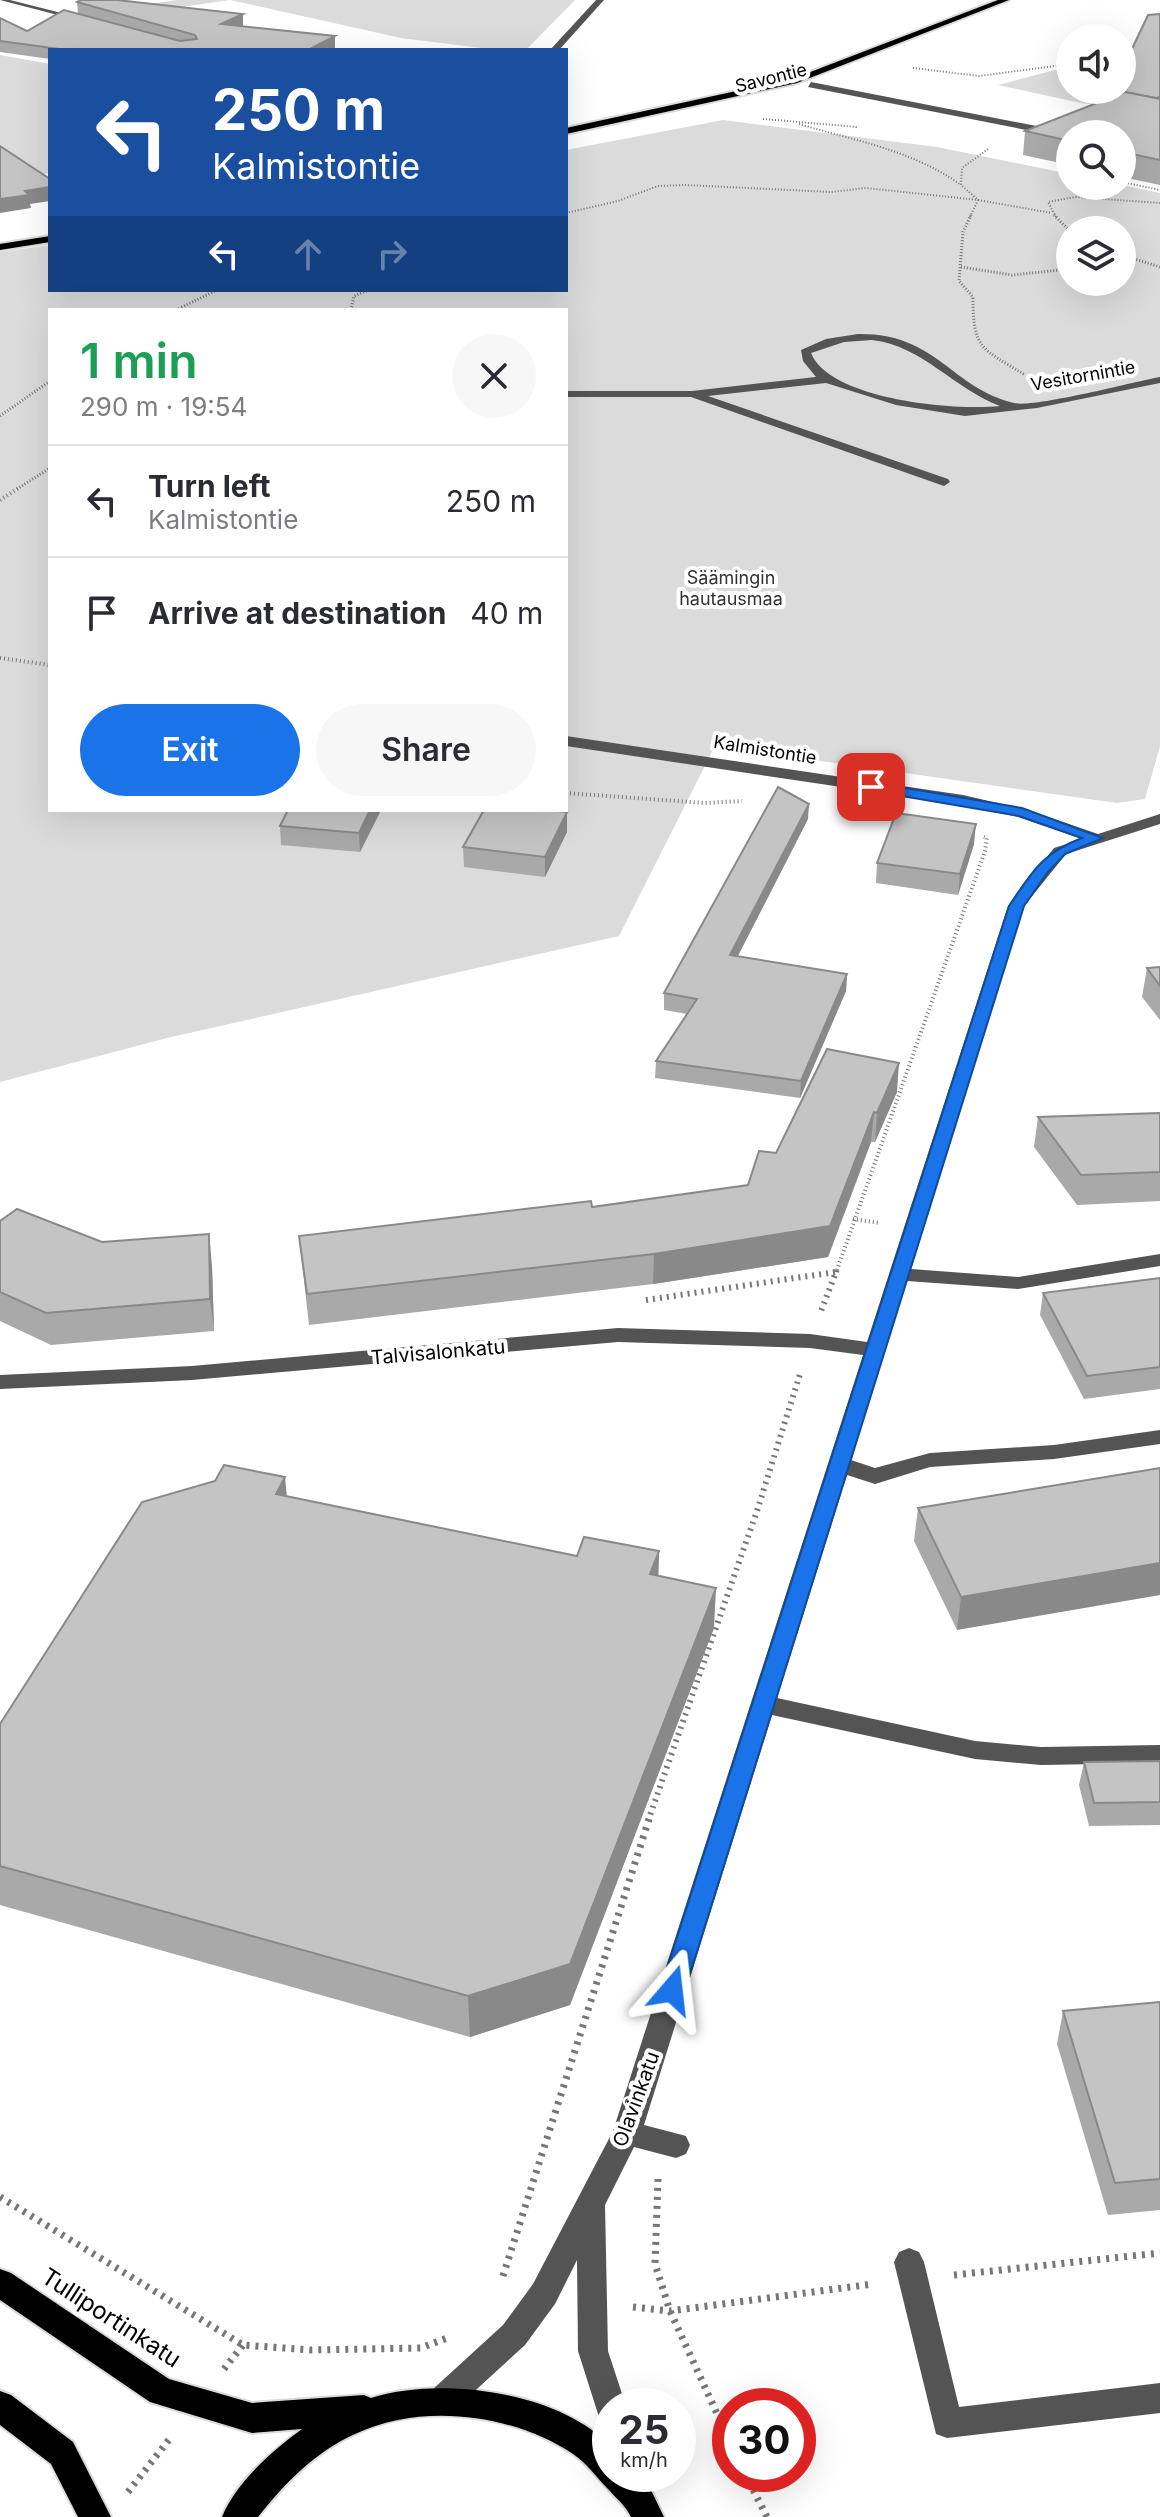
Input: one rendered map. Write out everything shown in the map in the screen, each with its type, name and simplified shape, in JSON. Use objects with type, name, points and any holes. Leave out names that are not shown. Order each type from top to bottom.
[{"type":"main road","name":"Savontie","points":[[568,131],[794,81],[1005,0]]},
{"type":"main road","name":"Savontie","points":[[568,140],[811,85],[879,62],[973,13]]},
{"type":"main road","points":[[0,236],[48,229]]},
{"type":"main road","points":[[0,247],[48,239]]},
{"type":"main road","name":"Tulliportinkatu","points":[[0,2283],[161,2392],[252,2418],[380,2409]]},
{"type":"main road","points":[[238,2517],[267,2478],[320,2436],[380,2409],[443,2400],[518,2410],[586,2444],[592,2450]]},
{"type":"main road","points":[[0,2406],[62,2453],[95,2517]]},
{"type":"street","points":[[0,0],[17,1],[96,23]]},
{"type":"street","points":[[556,48],[600,0]]},
{"type":"street","points":[[811,85],[1056,133]]},
{"type":"street","points":[[824,380],[809,365],[805,352],[821,343],[852,338],[888,338],[913,348],[980,394],[1012,407]]},
{"type":"street","points":[[568,394],[692,394],[824,380]]},
{"type":"street","name":"Vesitornintie","points":[[824,380],[918,407],[965,412],[1012,407],[1160,380]]},
{"type":"street","points":[[692,394],[944,482]]},
{"type":"street","name":"Kalmistontie","points":[[568,741],[963,800],[1022,813],[1096,838]]},
{"type":"street","name":"Olavinkatu","points":[[443,2400],[514,2335],[544,2294],[627,2133],[1016,906],[1060,851],[1160,819]]},
{"type":"street","points":[[899,1274],[1018,1283],[1160,1260]]},
{"type":"street","name":"Talvisalonkatu","points":[[0,1382],[192,1373],[618,1335],[810,1341],[875,1350]]},
{"type":"street","points":[[838,1464],[875,1476],[930,1460],[1054,1452],[1160,1437]]},
{"type":"street","points":[[763,1704],[975,1750],[1041,1756],[1160,1754]]},
{"type":"street","points":[[627,2133],[668,2142]]},
{"type":"street","name":"Olavinkatu","points":[[591,2202],[593,2351],[604,2388]]},
{"type":"street","points":[[909,2262],[947,2423],[1160,2398]]},
{"type":"path","points":[[761,119],[864,127]]},
{"type":"path","points":[[789,121],[903,151],[944,172],[978,200]]},
{"type":"path","points":[[961,185],[962,168],[988,149]]},
{"type":"path","points":[[568,213],[618,201],[658,186],[696,185],[831,192],[866,188],[978,200],[1052,213]]},
{"type":"path","points":[[1136,185],[1160,190]]},
{"type":"path","points":[[1056,217],[1048,202],[1060,198],[1160,203]]},
{"type":"path","points":[[978,200],[963,232],[959,281],[973,297],[973,331],[986,351],[1062,398]]},
{"type":"path","points":[[1138,260],[1160,267]]},
{"type":"path","points":[[961,267],[1012,275],[1056,270]]},
{"type":"path","points":[[180,308],[213,292]]},
{"type":"path","points":[[351,308],[354,296],[364,292]]},
{"type":"path","points":[[0,416],[48,382]]},
{"type":"path","points":[[0,500],[48,469]]},
{"type":"path","points":[[0,658],[48,665]]},
{"type":"path","points":[[496,2289],[508,2261],[648,1822],[757,1511],[810,1341],[985,851],[987,838]]},
{"type":"path","points":[[634,1301],[836,1272]]},
{"type":"path","points":[[668,2142],[655,2264],[670,2311],[712,2403]]},
{"type":"path","points":[[0,2197],[243,2345],[311,2350],[421,2348],[453,2335]]},
{"type":"path","points":[[754,2492],[767,2517]]},
{"type":"green space","points":[[177,0],[230,0],[112,17],[118,8]]},
{"type":"green space","points":[[230,0],[575,0],[528,48],[481,48],[401,38]]},
{"type":"green space","points":[[0,55],[48,64],[48,173],[20,178],[0,153]]},
{"type":"green space","points":[[1056,70],[1056,98],[998,85]]},
{"type":"green space","points":[[1136,98],[1160,113],[1089,104],[1136,104]]},
{"type":"green space","name":"Säämingin hautausmaa","points":[[723,120],[937,147],[1056,171],[1056,200],[1136,200],[1136,188],[1160,193],[1160,746],[1145,799],[1117,803],[715,746],[619,936],[167,1038],[0,1082],[0,252],[48,245],[48,292],[568,292],[568,150]]},
{"type":"building","points":[[117,0],[243,14],[221,24],[335,36],[312,48],[52,48],[0,41],[0,18],[27,31],[64,10],[180,41],[197,39],[195,35],[77,2]]},
{"type":"building","points":[[1160,14],[1160,97],[1156,98],[1136,94],[1136,40],[1148,15]]},
{"type":"building","points":[[1136,94],[1160,99],[1160,160],[1136,155],[1136,120],[1056,120],[1056,138],[1025,131],[1094,104],[1136,104]]},
{"type":"building","points":[[0,146],[48,178],[48,187],[25,191],[29,195],[0,199]]},
{"type":"building","points":[[778,787],[809,804],[730,955],[847,974],[801,1081],[656,1061],[697,999],[664,993]]},
{"type":"building","points":[[287,812],[369,812],[359,833],[280,826]]},
{"type":"building","points":[[483,812],[567,812],[545,857],[463,847]]},
{"type":"building","points":[[896,813],[976,824],[960,874],[877,863]]},
{"type":"building","points":[[1160,967],[1160,986],[1147,968]]},
{"type":"building","points":[[827,1049],[899,1063],[877,1113],[874,1112],[830,1226],[654,1254],[307,1294],[299,1236],[591,1201],[592,1207],[748,1185],[759,1151],[776,1153]]},
{"type":"building","points":[[1160,1113],[1160,1172],[1081,1175],[1038,1117]]},
{"type":"building","points":[[17,1209],[102,1242],[209,1234],[210,1299],[46,1313],[0,1292],[0,1221]]},
{"type":"building","points":[[1160,1278],[1160,1367],[1087,1376],[1043,1293]]},
{"type":"building","points":[[224,1465],[285,1477],[276,1494],[577,1556],[584,1537],[659,1551],[650,1574],[716,1588],[570,1964],[468,1996],[0,1866],[0,1724],[142,1502],[215,1481]]},
{"type":"building","points":[[1160,1468],[1160,1563],[961,1597],[918,1508]]},
{"type":"building","points":[[1160,1761],[1160,1802],[1094,1803],[1084,1762]]},
{"type":"building","points":[[1160,2002],[1160,2179],[1115,2183],[1063,2011]]},
{"type":"route","points":[[672,1990],[1016,906],[1060,851],[1096,838],[1022,813],[963,800],[871,787]]}]
